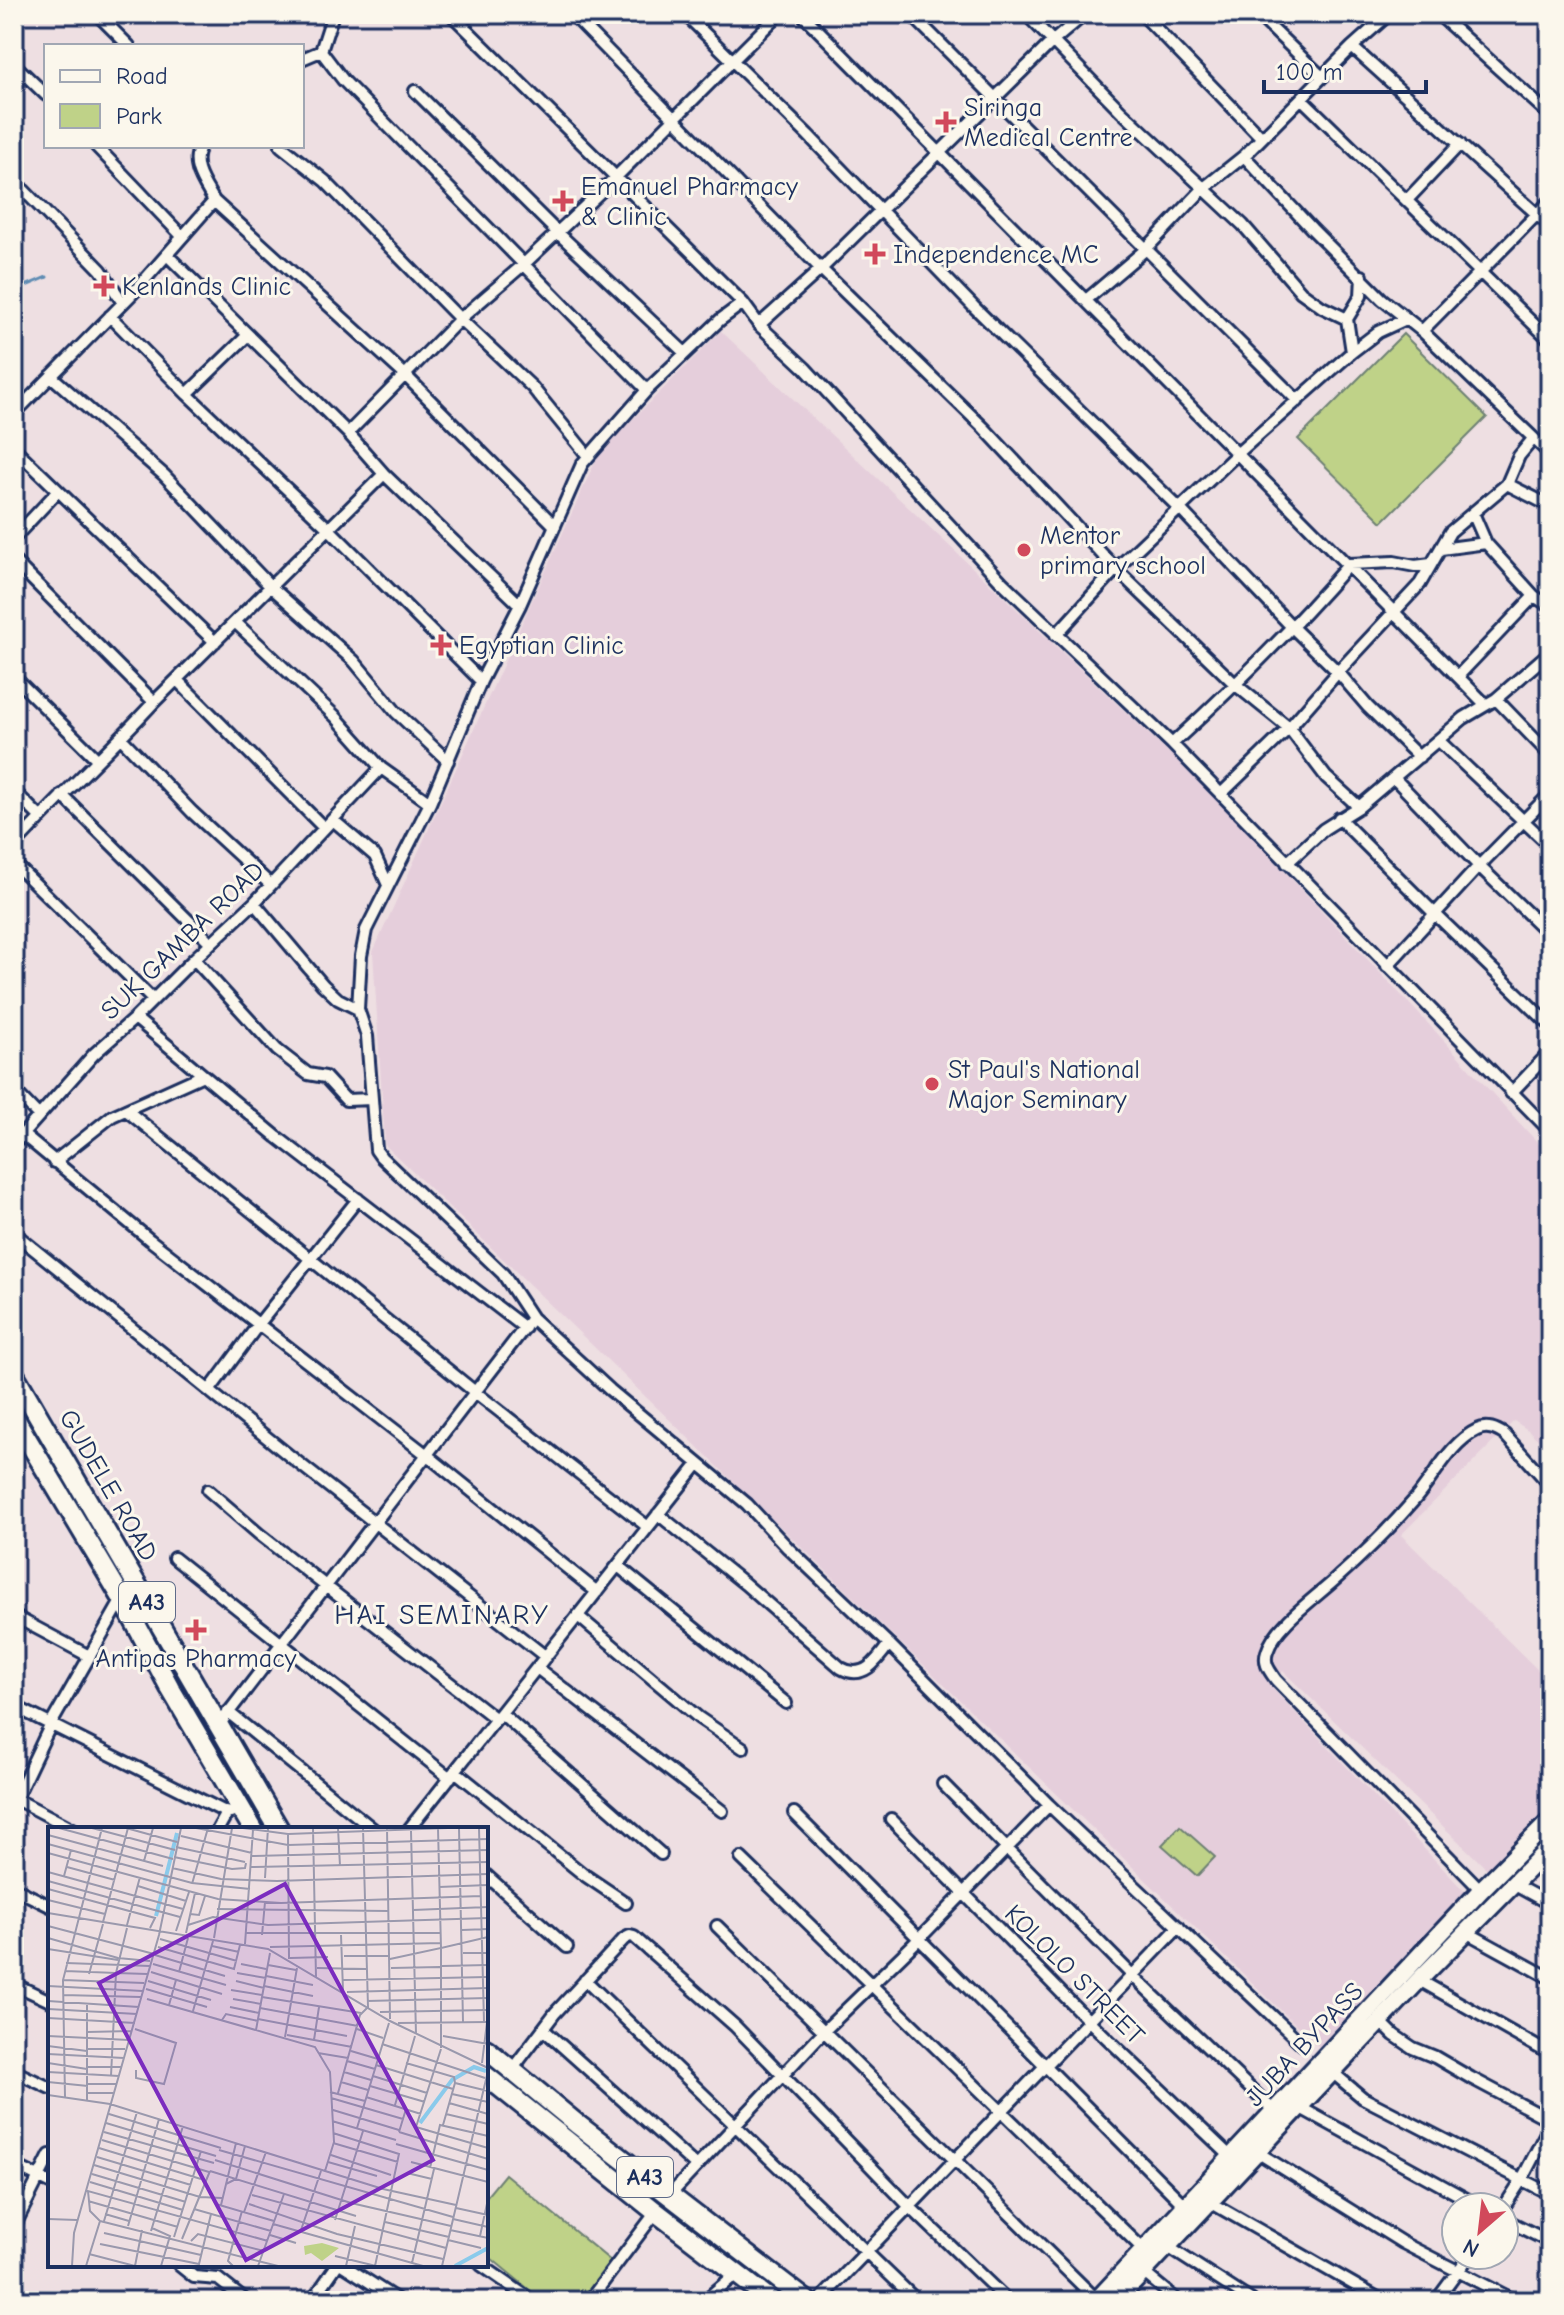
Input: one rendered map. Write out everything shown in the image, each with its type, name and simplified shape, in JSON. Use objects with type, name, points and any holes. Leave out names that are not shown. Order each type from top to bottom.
[{"type":"highway","name":"GUDELE ROAD","points":[[14,1374],[135,1581],[224,1719],[278,1827]]},
{"type":"highway","name":"GUDELE ROAD","points":[[14,1417],[122,1598],[234,1812],[251,1827]]},
{"type":"highway","name":"A43","points":[[488,2051],[669,2196],[807,2301]]},
{"type":"highway","name":"A43","points":[[488,2078],[772,2301]]},
{"type":"main road","name":"JUBA BYPASS","points":[[1096,2300],[1481,1890],[1550,1821]]},
{"type":"main road","name":"JUBA BYPASS","points":[[1116,2301],[1419,1980],[1550,1847]]},
{"type":"street","points":[[97,14],[127,44]]},
{"type":"street","points":[[304,58],[321,51],[333,14]]},
{"type":"street","points":[[451,14],[743,303],[759,325],[805,368],[951,529],[1056,635],[1172,744],[1550,1131]]},
{"type":"street","points":[[572,14],[821,269],[975,419],[1116,569],[1236,685],[1289,728],[1326,777],[1359,807]]},
{"type":"street","points":[[685,14],[808,135],[974,307],[1180,509],[1419,757]]},
{"type":"street","points":[[348,433],[460,319],[523,265],[616,177],[779,14]]},
{"type":"street","points":[[802,14],[1458,676],[1550,755]]},
{"type":"street","points":[[911,14],[1298,401]]},
{"type":"street","points":[[1026,14],[1121,111],[1243,225],[1301,292],[1347,319]]},
{"type":"street","points":[[759,325],[821,269],[1052,42],[1085,14]]},
{"type":"street","points":[[1142,14],[1261,137]]},
{"type":"street","points":[[1257,14],[1322,77]]},
{"type":"street","points":[[1086,300],[1145,250],[1204,188],[1244,156],[1352,47],[1375,18],[1389,14]]},
{"type":"street","points":[[1438,14],[1550,115]]},
{"type":"street","points":[[1352,47],[1550,226]]},
{"type":"street","points":[[321,51],[343,80],[647,390]]},
{"type":"street","points":[[14,64],[44,93]]},
{"type":"street","points":[[415,91],[685,353]]},
{"type":"street","points":[[1302,99],[1550,340]]},
{"type":"street","points":[[1407,200],[1460,144]]},
{"type":"street","points":[[98,148],[182,236]]},
{"type":"street","points":[[199,148],[195,163],[214,201],[404,374],[555,526]]},
{"type":"street","points":[[284,148],[325,181],[460,319],[532,387],[588,456]]},
{"type":"street","points":[[1244,156],[1382,299],[1422,331],[1550,454]]},
{"type":"street","points":[[14,180],[101,270],[123,303]]},
{"type":"street","points":[[14,414],[123,303],[214,201]]},
{"type":"street","points":[[1422,331],[1550,201]]},
{"type":"street","points":[[167,255],[348,433],[384,474],[520,605]]},
{"type":"street","points":[[1352,352],[1347,319],[1361,296],[1362,276]]},
{"type":"street","points":[[528,1323],[503,1274],[378,1154],[367,1036],[358,1009],[363,942],[366,930],[430,803],[481,681],[520,605],[582,464],[647,390],[720,320],[743,303]]},
{"type":"street","points":[[110,316],[481,681]]},
{"type":"street","points":[[1056,635],[1116,569],[1238,453],[1352,352],[1378,332],[1406,319]]},
{"type":"street","points":[[187,394],[248,335]]},
{"type":"street","points":[[51,376],[164,475],[270,586],[354,661],[396,712],[448,761]]},
{"type":"street","points":[[1221,794],[1289,728],[1420,584],[1450,532],[1507,484],[1519,456],[1533,439]]},
{"type":"street","points":[[14,448],[215,642]]},
{"type":"street","points":[[14,846],[97,759],[384,474]]},
{"type":"street","points":[[1507,484],[1550,506]]},
{"type":"street","points":[[14,538],[58,491]]},
{"type":"street","points":[[1473,513],[1486,543],[1534,596],[1550,606]]},
{"type":"street","points":[[1441,549],[1486,543]]},
{"type":"street","points":[[14,561],[154,702]]},
{"type":"street","points":[[1172,744],[1293,628],[1349,564],[1431,564]]},
{"type":"street","points":[[1458,676],[1534,596]]},
{"type":"street","points":[[235,622],[335,716],[381,768],[430,803]]},
{"type":"street","points":[[1287,863],[1324,829],[1359,807],[1464,718],[1490,702],[1550,652]]},
{"type":"street","points":[[14,677],[97,759]]},
{"type":"street","points":[[177,680],[324,828]]},
{"type":"street","points":[[121,738],[192,812],[271,885]]},
{"type":"street","points":[[1438,740],[1550,846]]},
{"type":"street","name":"SUK GAMBA ROAD","points":[[14,1144],[94,1054],[254,903],[381,768]]},
{"type":"street","points":[[1394,778],[1550,935]]},
{"type":"street","points":[[14,791],[40,817]]},
{"type":"street","points":[[1387,966],[1550,794]]},
{"type":"street","points":[[62,795],[211,943]]},
{"type":"street","points":[[1339,818],[1550,1025]]},
{"type":"street","points":[[333,820],[375,856],[388,885]]},
{"type":"street","points":[[14,863],[153,1000]]},
{"type":"street","points":[[254,903],[323,985],[338,999],[358,1009]]},
{"type":"street","points":[[194,959],[277,1050],[308,1074],[325,1077],[346,1100],[372,1099]]},
{"type":"street","points":[[135,1018],[201,1076],[358,1199],[528,1323],[747,1504],[1049,1805],[1302,2044]]},
{"type":"street","points":[[1511,1093],[1550,1052]]},
{"type":"street","points":[[54,1162],[112,1116],[201,1076]]},
{"type":"street","points":[[14,1090],[39,1116]]},
{"type":"street","points":[[126,1110],[475,1392],[648,1527]]},
{"type":"street","points":[[22,1134],[597,1592]]},
{"type":"street","points":[[209,1391],[358,1199]]},
{"type":"street","points":[[14,1233],[546,1657]]},
{"type":"street","points":[[370,1827],[224,1719],[528,1323]]},
{"type":"street","points":[[1481,1890],[1276,1680],[1265,1662],[1273,1640],[1289,1622],[1411,1504],[1447,1457],[1477,1430],[1487,1427],[1505,1435],[1550,1485]]},
{"type":"street","points":[[411,1826],[698,1464]]},
{"type":"street","points":[[208,1490],[325,1586],[499,1716],[661,1854]]},
{"type":"street","points":[[658,1514],[849,1673],[862,1672],[878,1660],[889,1644]]},
{"type":"street","points":[[174,1558],[281,1644],[583,1874],[626,1903]]},
{"type":"street","points":[[618,1566],[786,1703]]},
{"type":"street","points":[[69,1827],[15,1800],[51,1724],[122,1598],[135,1581]]},
{"type":"street","points":[[14,1616],[89,1656]]},
{"type":"street","points":[[578,1616],[699,1718],[743,1748]]},
{"type":"street","points":[[537,1668],[722,1811]]},
{"type":"street","points":[[14,1706],[234,1812],[220,1827]]},
{"type":"street","points":[[943,1784],[1133,1976],[1274,2111]]},
{"type":"street","points":[[669,2196],[824,2031],[964,1894],[1049,1805]]},
{"type":"street","points":[[794,1813],[1185,2206]]},
{"type":"street","name":"KOLOLO STREET","points":[[891,1819],[1089,2021],[1231,2157]]},
{"type":"street","points":[[741,1858],[1144,2250]]},
{"type":"street","points":[[488,1877],[567,1947]]},
{"type":"street","points":[[1513,1884],[1550,1904]]},
{"type":"street","points":[[14,1888],[48,1905]]},
{"type":"street","points":[[717,1926],[1096,2300]]},
{"type":"street","points":[[819,2301],[1179,1927]]},
{"type":"street","points":[[1466,1932],[1550,1978]]},
{"type":"street","points":[[511,2071],[585,1980],[624,1939],[634,1937],[735,2026],[910,2207],[1008,2301]]},
{"type":"street","points":[[585,1980],[917,2301]]},
{"type":"street","points":[[1419,1980],[1550,2054]]},
{"type":"street","points":[[14,1984],[48,2000]]},
{"type":"street","points":[[1380,2021],[1413,2048],[1435,2057],[1550,2122],[1514,2191]]},
{"type":"street","points":[[543,2029],[696,2166]]},
{"type":"street","points":[[14,2071],[48,2087]]},
{"type":"street","points":[[1332,2072],[1363,2098],[1550,2194]]},
{"type":"street","points":[[1299,2107],[1452,2191]]},
{"type":"street","points":[[1257,2152],[1403,2243],[1440,2262]]},
{"type":"street","points":[[14,2165],[45,2181],[14,2227]]},
{"type":"street","points":[[1210,2202],[1383,2301]]},
{"type":"street","points":[[589,2301],[656,2212]]},
{"type":"street","points":[[1520,2227],[1550,2242]]},
{"type":"street","points":[[1168,2247],[1252,2301]]},
{"type":"street","points":[[182,2267],[194,2277],[218,2279],[246,2301]]},
{"type":"street","points":[[194,2277],[201,2267]]},
{"type":"street","points":[[312,2301],[338,2267]]},
{"type":"street","points":[[343,2267],[399,2301]]},
{"type":"street","points":[[484,2267],[533,2301]]},
{"type":"street","points":[[1436,2301],[1459,2271],[1516,2301]]},
{"type":"street","points":[[704,2301],[737,2273]]},
{"type":"street","points":[[1144,2273],[1178,2301]]},
{"type":"shaded area","name":"St Paul's National Major Seminary","points":[[721,331],[1200,782],[1550,1156],[1550,1451],[1514,1421],[1401,1535],[1550,1682],[1550,1812],[1490,1872],[1283,1671],[1270,1686],[1468,1895],[1323,2051],[385,1145],[373,952],[599,453]]},
{"type":"green space","points":[[1403,334],[1487,417],[1382,522],[1298,439]]},
{"type":"green space","points":[[1180,1826],[1215,1857],[1197,1876],[1162,1845]]},
{"type":"green space","points":[[505,2174],[612,2262],[580,2301],[543,2301],[488,2256],[488,2195]]},
{"type":"waterway","points":[[14,291],[47,277]]},
{"type":"place","name":"Siringa Medical Centre","points":[[946,122]]},
{"type":"place","name":"Emanuel Pharmacy & Clinic","points":[[563,201]]},
{"type":"place","name":"Independence MC","points":[[875,254]]},
{"type":"place","name":"Kenlands Clinic","points":[[104,286]]},
{"type":"place","name":"Mentor primary school","points":[[1024,550]]},
{"type":"place","name":"Egyptian Clinic","points":[[441,645]]},
{"type":"place","name":"St Paul's National Major Seminary","points":[[932,1084]]},
{"type":"place","name":"Antipas Pharmacy","points":[[196,1630]]},
{"type":"district","name":"HAI SEMINARY","points":[[442,1614]]}]
